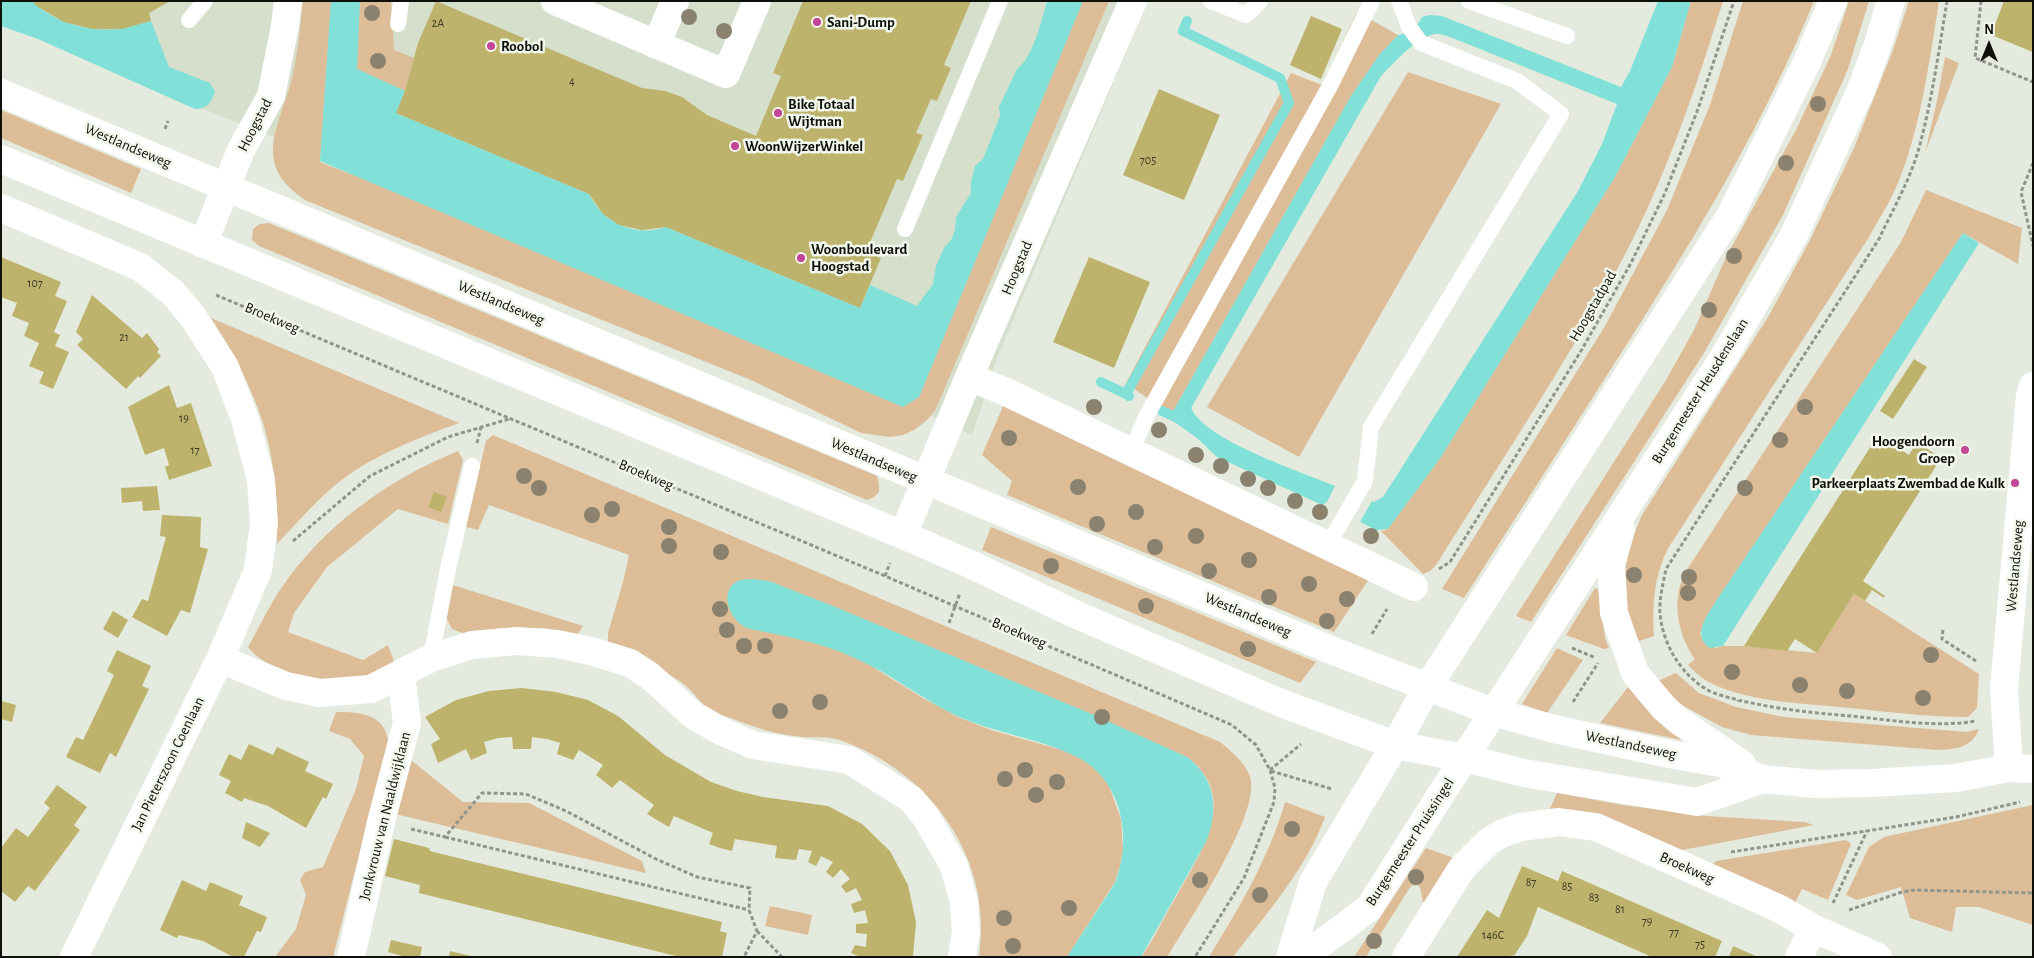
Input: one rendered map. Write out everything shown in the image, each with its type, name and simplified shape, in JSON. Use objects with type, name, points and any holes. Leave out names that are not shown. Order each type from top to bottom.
[{"type":"main road","name":"Hoogstad","points":[[203,244],[241,150],[271,96],[288,1]]},
{"type":"main road","points":[[555,1],[726,74],[757,1]]},
{"type":"main road","points":[[656,45],[675,1]]},
{"type":"main road","name":"Hoogstad","points":[[903,535],[1133,1]]},
{"type":"main road","points":[[1290,957],[1313,882],[1427,688],[1730,216],[1806,64],[1833,1]]},
{"type":"main road","name":"Burgemeester Heusdenslaan","points":[[1464,758],[1725,355],[1793,236],[1861,90],[1891,1]]},
{"type":"main road","name":"Westlandseweg","points":[[1,93],[1348,657],[1493,712],[1554,729],[1720,763],[1763,779],[1816,784],[1956,778],[2021,768],[2033,755]]},
{"type":"main road","name":"Westlandseweg","points":[[1,159],[903,535],[1078,615],[1273,699],[1395,745],[1464,758],[1524,773],[1697,802],[1763,779]]},
{"type":"main road","name":"Jan Pieterszoon Coenlaan","points":[[1,208],[140,267],[173,293],[193,317],[225,367],[245,419],[261,480],[264,523],[258,570],[220,659],[74,957]]},
{"type":"main road","points":[[970,377],[1414,587]]},
{"type":"main road","name":"Westlandseweg","points":[[2021,768],[2005,716],[2004,679],[2030,395],[2033,386]]},
{"type":"main road","points":[[1628,504],[1611,565],[1614,612],[1635,673],[1652,695],[1679,721],[1763,779]]},
{"type":"main road","points":[[220,659],[286,686],[320,693],[371,689],[431,658],[472,645],[517,641],[557,644],[591,651],[630,663],[650,676],[693,715],[722,732],[753,745],[849,760],[911,799],[926,817],[954,866],[964,902],[966,932],[962,957]]},
{"type":"main road","name":"Jonkvrouw van Naaldwijklaan","points":[[351,957],[381,822],[407,723],[401,674]]},
{"type":"main road","name":"Burgemeester Pruissingel","points":[[1303,957],[1370,908],[1464,758]]},
{"type":"main road","name":"Broekweg","points":[[1406,957],[1462,868],[1488,842],[1501,834],[1520,827],[1542,823],[1576,823],[1596,827],[1778,908],[1820,923],[1878,957]]},
{"type":"main road","points":[[1800,957],[1820,923]]},
{"type":"lane","points":[[189,20],[205,1]]},
{"type":"lane","points":[[398,24],[401,1]]},
{"type":"lane","points":[[905,229],[1000,1]]},
{"type":"lane","points":[[1211,1],[1246,15],[1260,1]]},
{"type":"lane","points":[[1131,452],[1147,414],[1331,84],[1372,1]]},
{"type":"lane","points":[[1328,545],[1365,481],[1371,427],[1561,114],[1517,81],[1421,43],[1409,27],[1399,1]]},
{"type":"lane","points":[[1469,1],[1567,36]]},
{"type":"lane","points":[[431,658],[448,569],[472,466]]},
{"type":"path","name":"Hoogstadpad","points":[[1414,587],[1450,562],[1581,350],[1631,263],[1665,193],[1698,109],[1734,1]]},
{"type":"path","points":[[1947,1],[1934,82],[1918,149],[1907,180],[1878,239],[1666,569],[1661,592],[1660,614],[1667,645],[1679,664],[1695,682],[1707,690],[1754,704],[1804,712],[1943,724],[1958,724],[2005,716]]},
{"type":"path","points":[[1981,1],[1974,58],[2033,82]]},
{"type":"path","points":[[2033,163],[2021,192],[2033,246]]},
{"type":"path","name":"Broekweg","points":[[210,292],[955,606],[1232,725],[1256,745],[1270,770],[1275,788],[1274,802],[1244,878],[1195,957]]},
{"type":"path","points":[[258,570],[370,476],[448,437],[510,418]]},
{"type":"path","points":[[949,622],[962,589]]},
{"type":"path","points":[[1943,630],[1942,639],[2004,679]]},
{"type":"path","points":[[445,837],[482,793],[526,794],[566,810],[656,860],[697,877],[750,888],[749,910],[757,931],[782,957]]},
{"type":"path","points":[[1730,852],[1956,817],[2026,800]]},
{"type":"path","points":[[381,822],[749,910]]},
{"type":"path","points":[[1820,923],[1867,831]]},
{"type":"path","points":[[1820,923],[1902,892],[1915,890],[2033,893]]},
{"type":"path","points":[[744,957],[757,931]]},
{"type":"shaded area","name":"Woonboulevard Hoogstad","points":[[1,1],[1148,1],[997,358],[972,435],[897,399],[326,158],[196,106]]},
{"type":"shaded area","points":[[303,1],[331,1],[320,162],[919,397],[1083,1],[1109,1],[935,411],[914,430],[903,435],[890,437],[861,433],[751,380],[307,201],[290,188],[279,175],[274,161],[273,147],[275,132],[291,82]]},
{"type":"shaded area","points":[[359,1],[391,1],[394,50],[414,58],[405,91],[357,69]]},
{"type":"shaded area","points":[[1691,1],[1723,1],[1676,141],[1647,209],[1614,275],[1549,385],[1436,565],[1430,571],[1423,574],[1381,531],[1388,529],[1441,457],[1615,177],[1672,67]]},
{"type":"shaded area","points":[[1743,1],[1814,1],[1775,88],[1753,131],[1707,214],[1632,336],[1464,598],[1442,589],[1605,326],[1667,210],[1710,105]]},
{"type":"shaded area","points":[[1849,1],[1869,1],[1848,69],[1783,215],[1704,353],[1531,622],[1516,616],[1666,380],[1694,330],[1726,257],[1796,130],[1831,55]]},
{"type":"shaded area","points":[[1909,1],[1939,1],[1918,117],[1906,162],[1898,183],[1869,237],[1667,550],[1659,571],[1655,592],[1654,636],[1636,642],[1626,610],[1624,594],[1626,562],[1635,531],[1642,515],[1768,317],[1809,242],[1854,148],[1893,50]]},
{"type":"shaded area","points":[[1357,12],[1398,35],[1380,54],[1351,96],[1171,415],[1126,383],[1291,73],[1322,85]]},
{"type":"shaded area","points":[[1945,57],[1959,63],[1925,153],[1937,101]]},
{"type":"shaded area","points":[[1408,72],[1501,104],[1299,457],[1207,407]]},
{"type":"shaded area","points":[[1,110],[141,169],[131,193],[1,138]]},
{"type":"shaded area","points":[[1926,190],[2022,228],[2018,264],[1963,233],[1720,595],[1703,624],[1700,635],[1716,648],[1744,646],[1817,653],[1854,594],[1979,674],[1977,708],[1968,717],[1920,715],[1770,700],[1736,693],[1720,687],[1705,680],[1688,665],[1695,659],[1682,635],[1678,617],[1677,608],[1681,582],[1688,568],[1901,242]]},
{"type":"shaded area","points":[[269,223],[877,476],[879,492],[867,500],[259,246],[252,240],[253,229],[260,224]]},
{"type":"shaded area","points":[[211,318],[459,423],[393,450],[347,476],[318,500],[277,544],[274,477],[270,448],[258,409],[242,371]]},
{"type":"shaded area","points":[[1004,404],[1371,576],[1334,632],[1007,495],[1012,481],[982,455]]},
{"type":"shaded area","points":[[493,435],[1220,742],[1238,758],[1248,772],[1251,794],[1245,816],[1234,841],[1205,895],[1167,957],[1141,957],[1155,935],[1204,844],[1211,826],[1214,808],[1211,790],[1203,773],[1187,757],[991,672],[769,581],[733,586],[729,594],[728,603],[805,640],[842,651],[868,664],[958,717],[991,730],[1062,750],[1076,756],[1088,763],[1101,775],[1109,786],[1121,819],[1123,851],[1120,866],[1115,882],[1067,957],[979,957],[981,921],[976,886],[966,854],[949,824],[928,797],[902,774],[873,754],[840,740],[776,733],[714,712],[707,708],[688,688],[676,679],[608,643],[608,633],[629,555],[489,505],[478,530],[466,527],[486,441]]},
{"type":"shaded area","points":[[458,451],[463,460],[448,524],[398,509],[327,567],[294,613],[288,632],[363,660],[388,645],[395,664],[358,679],[325,680],[296,675],[281,670],[268,664],[248,647],[280,590],[316,545],[336,526],[358,507],[406,476]]},
{"type":"shaded area","points":[[991,527],[1316,662],[1300,683],[982,550]]},
{"type":"shaded area","points":[[450,585],[583,626],[577,635],[545,628],[501,628],[465,634],[452,629],[445,616]]},
{"type":"shaded area","points":[[1595,588],[1598,589],[1605,638],[1609,648],[1604,649],[1566,635]]},
{"type":"shaded area","points":[[1557,648],[1583,660],[1547,713],[1522,704]]},
{"type":"shaded area","points":[[1676,673],[1699,693],[1736,707],[1784,717],[1967,732],[1979,729],[1968,744],[1957,748],[1938,750],[1751,735],[1722,727],[1680,704],[1658,681]]},
{"type":"shaded area","points":[[1628,687],[1652,715],[1681,737],[1681,740],[1600,723]]},
{"type":"shaded area","points":[[336,712],[369,716],[382,725],[388,741],[333,957],[275,957],[296,929],[306,895],[300,880],[305,872],[323,867],[356,789],[364,756],[350,739],[329,731]]},
{"type":"shaded area","points":[[411,760],[463,802],[529,803],[642,861],[646,873],[395,814]]},
{"type":"shaded area","points":[[1557,793],[1623,805],[1706,816],[1804,822],[1814,825],[1672,852],[1548,813]]},
{"type":"shaded area","points":[[1285,802],[1325,817],[1317,836],[1297,873],[1233,957],[1209,957],[1262,863]]},
{"type":"shaded area","points":[[2033,805],[2033,925],[1979,907],[1956,907],[1952,932],[1910,918],[1901,887],[1857,900],[1846,895],[1869,847],[1884,837]]},
{"type":"shaded area","points":[[1846,840],[1851,844],[1828,900],[1802,889],[1794,905],[1709,868],[1716,861]]},
{"type":"shaded area","points":[[1426,848],[1459,860],[1430,903],[1423,902],[1420,887],[1417,885],[1411,886],[1366,957],[1354,957]]},
{"type":"shaded area","points":[[770,906],[812,915],[808,935],[765,926]]},
{"type":"water","points":[[1,1],[32,1],[41,9],[63,21],[87,28],[124,28],[151,21],[169,67],[210,83],[215,92],[206,107],[195,109],[38,39],[1,26]]},
{"type":"water","points":[[331,1],[360,1],[357,69],[405,91],[396,113],[589,194],[603,213],[622,226],[643,231],[666,227],[860,308],[870,285],[917,306],[933,284],[936,266],[955,230],[956,217],[971,193],[971,182],[975,166],[983,159],[1000,116],[999,107],[1017,69],[1023,64],[1032,47],[1040,28],[1047,1],[1083,1],[919,397],[903,407],[320,161]]},
{"type":"water","points":[[1658,1],[1691,1],[1672,67],[1615,177],[1441,457],[1388,529],[1376,530],[1360,522],[1372,501],[1374,502],[1383,497],[1578,191],[1602,144],[1617,104],[1450,37],[1438,34],[1423,38],[1381,76],[1191,408],[1200,420],[1215,432],[1234,443],[1256,454],[1335,486],[1327,502],[1322,505],[1217,457],[1197,438],[1170,419],[1351,96],[1380,54],[1398,35],[1412,29],[1422,17],[1430,15],[1442,16],[1621,87],[1630,71]]},
{"type":"water","points":[[1963,233],[1979,243],[1723,646],[1710,648],[1704,643],[1701,636],[1704,622],[1712,608]]},
{"type":"water","points":[[740,580],[769,581],[833,606],[1094,715],[1187,757],[1197,766],[1209,785],[1212,796],[1213,818],[1210,830],[1206,842],[1141,957],[1067,957],[1116,880],[1121,863],[1123,827],[1119,810],[1113,793],[1103,778],[1091,766],[1061,750],[957,716],[900,682],[851,656],[809,642],[743,626],[732,614],[727,598],[733,584]]},
{"type":"building","points":[[32,1],[170,1],[149,13],[151,21],[122,29],[92,29],[64,22],[38,7]]},
{"type":"building","points":[[436,1],[642,88],[665,91],[682,97],[707,115],[756,136],[781,76],[773,73],[803,1],[971,1],[944,65],[951,68],[937,101],[931,99],[916,133],[923,135],[903,181],[897,179],[866,252],[881,258],[860,308],[666,227],[642,230],[619,225],[603,214],[589,194],[396,113],[405,91],[418,43]]},
{"type":"building","points":[[2004,1],[2033,1],[2033,52],[1991,35]]},
{"type":"building","points":[[1311,16],[1342,29],[1321,79],[1290,65]]},
{"type":"building","points":[[1159,89],[1220,115],[1184,200],[1123,175]]},
{"type":"building","points":[[1,257],[61,282],[55,296],[67,301],[54,332],[60,335],[55,346],[69,352],[53,389],[39,383],[44,372],[29,366],[39,343],[24,336],[29,323],[12,316],[17,303],[1,297]]},
{"type":"building","points":[[1089,257],[1150,282],[1114,368],[1053,342]]},
{"type":"building","points":[[92,295],[142,338],[147,333],[159,349],[157,352],[161,356],[140,378],[138,376],[126,389],[77,345],[83,339],[76,332]]},
{"type":"building","points":[[1914,359],[1927,367],[1893,419],[1880,411]]},
{"type":"building","points":[[169,385],[177,408],[191,403],[212,466],[169,480],[165,467],[169,465],[164,448],[145,455],[128,407]]},
{"type":"building","points":[[1878,435],[1909,455],[1917,442],[1941,458],[1863,581],[1885,596],[1884,598],[1872,590],[1865,601],[1854,594],[1817,653],[1795,639],[1787,651],[1744,646]]},
{"type":"building","points":[[157,486],[160,510],[143,511],[142,501],[122,503],[121,488]]},
{"type":"building","points":[[434,492],[447,497],[441,512],[428,507]]},
{"type":"building","points":[[162,515],[201,517],[200,547],[208,549],[190,613],[181,610],[167,636],[132,617],[142,599],[148,601],[166,537],[160,536]]},
{"type":"building","points":[[113,611],[128,620],[118,638],[103,629]]},
{"type":"building","points":[[117,650],[151,666],[142,686],[149,689],[116,757],[110,753],[100,773],[66,757],[76,737],[83,740],[99,707],[114,675],[107,671]]},
{"type":"building","points":[[522,688],[556,692],[588,700],[618,716],[665,755],[711,782],[763,797],[828,806],[862,824],[890,851],[908,885],[916,922],[913,957],[861,957],[851,953],[855,945],[866,947],[867,934],[856,933],[856,924],[868,923],[865,910],[854,913],[851,904],[862,900],[856,888],[846,893],[841,886],[850,879],[841,869],[833,878],[826,872],[833,862],[821,856],[816,866],[808,862],[812,851],[799,849],[796,860],[775,858],[777,846],[735,839],[732,851],[720,848],[709,844],[713,833],[674,816],[669,827],[647,814],[654,805],[620,780],[612,788],[596,775],[603,765],[579,750],[573,760],[557,754],[560,743],[547,739],[532,737],[531,749],[513,749],[512,737],[498,738],[484,742],[487,753],[471,760],[466,749],[438,763],[431,744],[440,739],[425,717],[456,700],[489,691]]},
{"type":"building","points":[[1,701],[16,705],[12,722],[1,719]]},
{"type":"building","points":[[249,744],[273,755],[277,747],[309,762],[305,771],[333,784],[326,799],[323,797],[306,828],[268,806],[244,798],[242,802],[225,793],[231,781],[219,775],[229,754],[241,760]]},
{"type":"building","points":[[57,785],[87,807],[74,825],[80,830],[35,891],[28,886],[15,902],[1,891],[1,848],[16,828],[28,837],[50,808],[44,803]]},
{"type":"building","points":[[246,822],[270,833],[260,847],[242,838]]},
{"type":"building","points":[[394,839],[429,848],[430,851],[722,922],[720,931],[727,933],[722,957],[680,957],[419,893],[420,885],[385,876]]},
{"type":"building","points":[[1522,866],[1558,881],[1562,871],[1722,941],[1715,957],[1652,957],[1538,907],[1527,936],[1514,956],[1457,957],[1487,910],[1499,918]]},
{"type":"building","points":[[182,880],[206,891],[210,882],[243,896],[239,905],[267,917],[261,932],[257,931],[244,957],[233,957],[203,941],[179,935],[177,938],[160,930]]},
{"type":"building","points":[[391,940],[422,947],[420,957],[406,957],[388,952]]},
{"type":"building","points":[[1733,946],[1758,957],[1729,957]]},
{"type":"building","points":[[450,951],[471,956],[471,957],[449,957]]},
{"type":"waterway","points":[[1129,396],[1126,394],[1289,103],[1280,78],[1183,31],[1187,21]]},
{"type":"waterway","points":[[1101,382],[1126,394]]},
{"type":"waterway","points":[[1162,411],[1182,420]]},
{"type":"place","name":"Sani-Dump","points":[[817,22]]},
{"type":"place","name":"Roobol","points":[[491,46]]},
{"type":"place","name":"Bike Totaal Wijtman","points":[[778,113]]},
{"type":"place","name":"WoonWijzerWinkel","points":[[735,146]]},
{"type":"place","name":"Woonboulevard Hoogstad","points":[[801,258]]},
{"type":"place","name":"Hoogendoorn Groep","points":[[1965,450]]},
{"type":"place","name":"Parkeerplaats Zwembad de Kulk","points":[[2015,483]]}]
